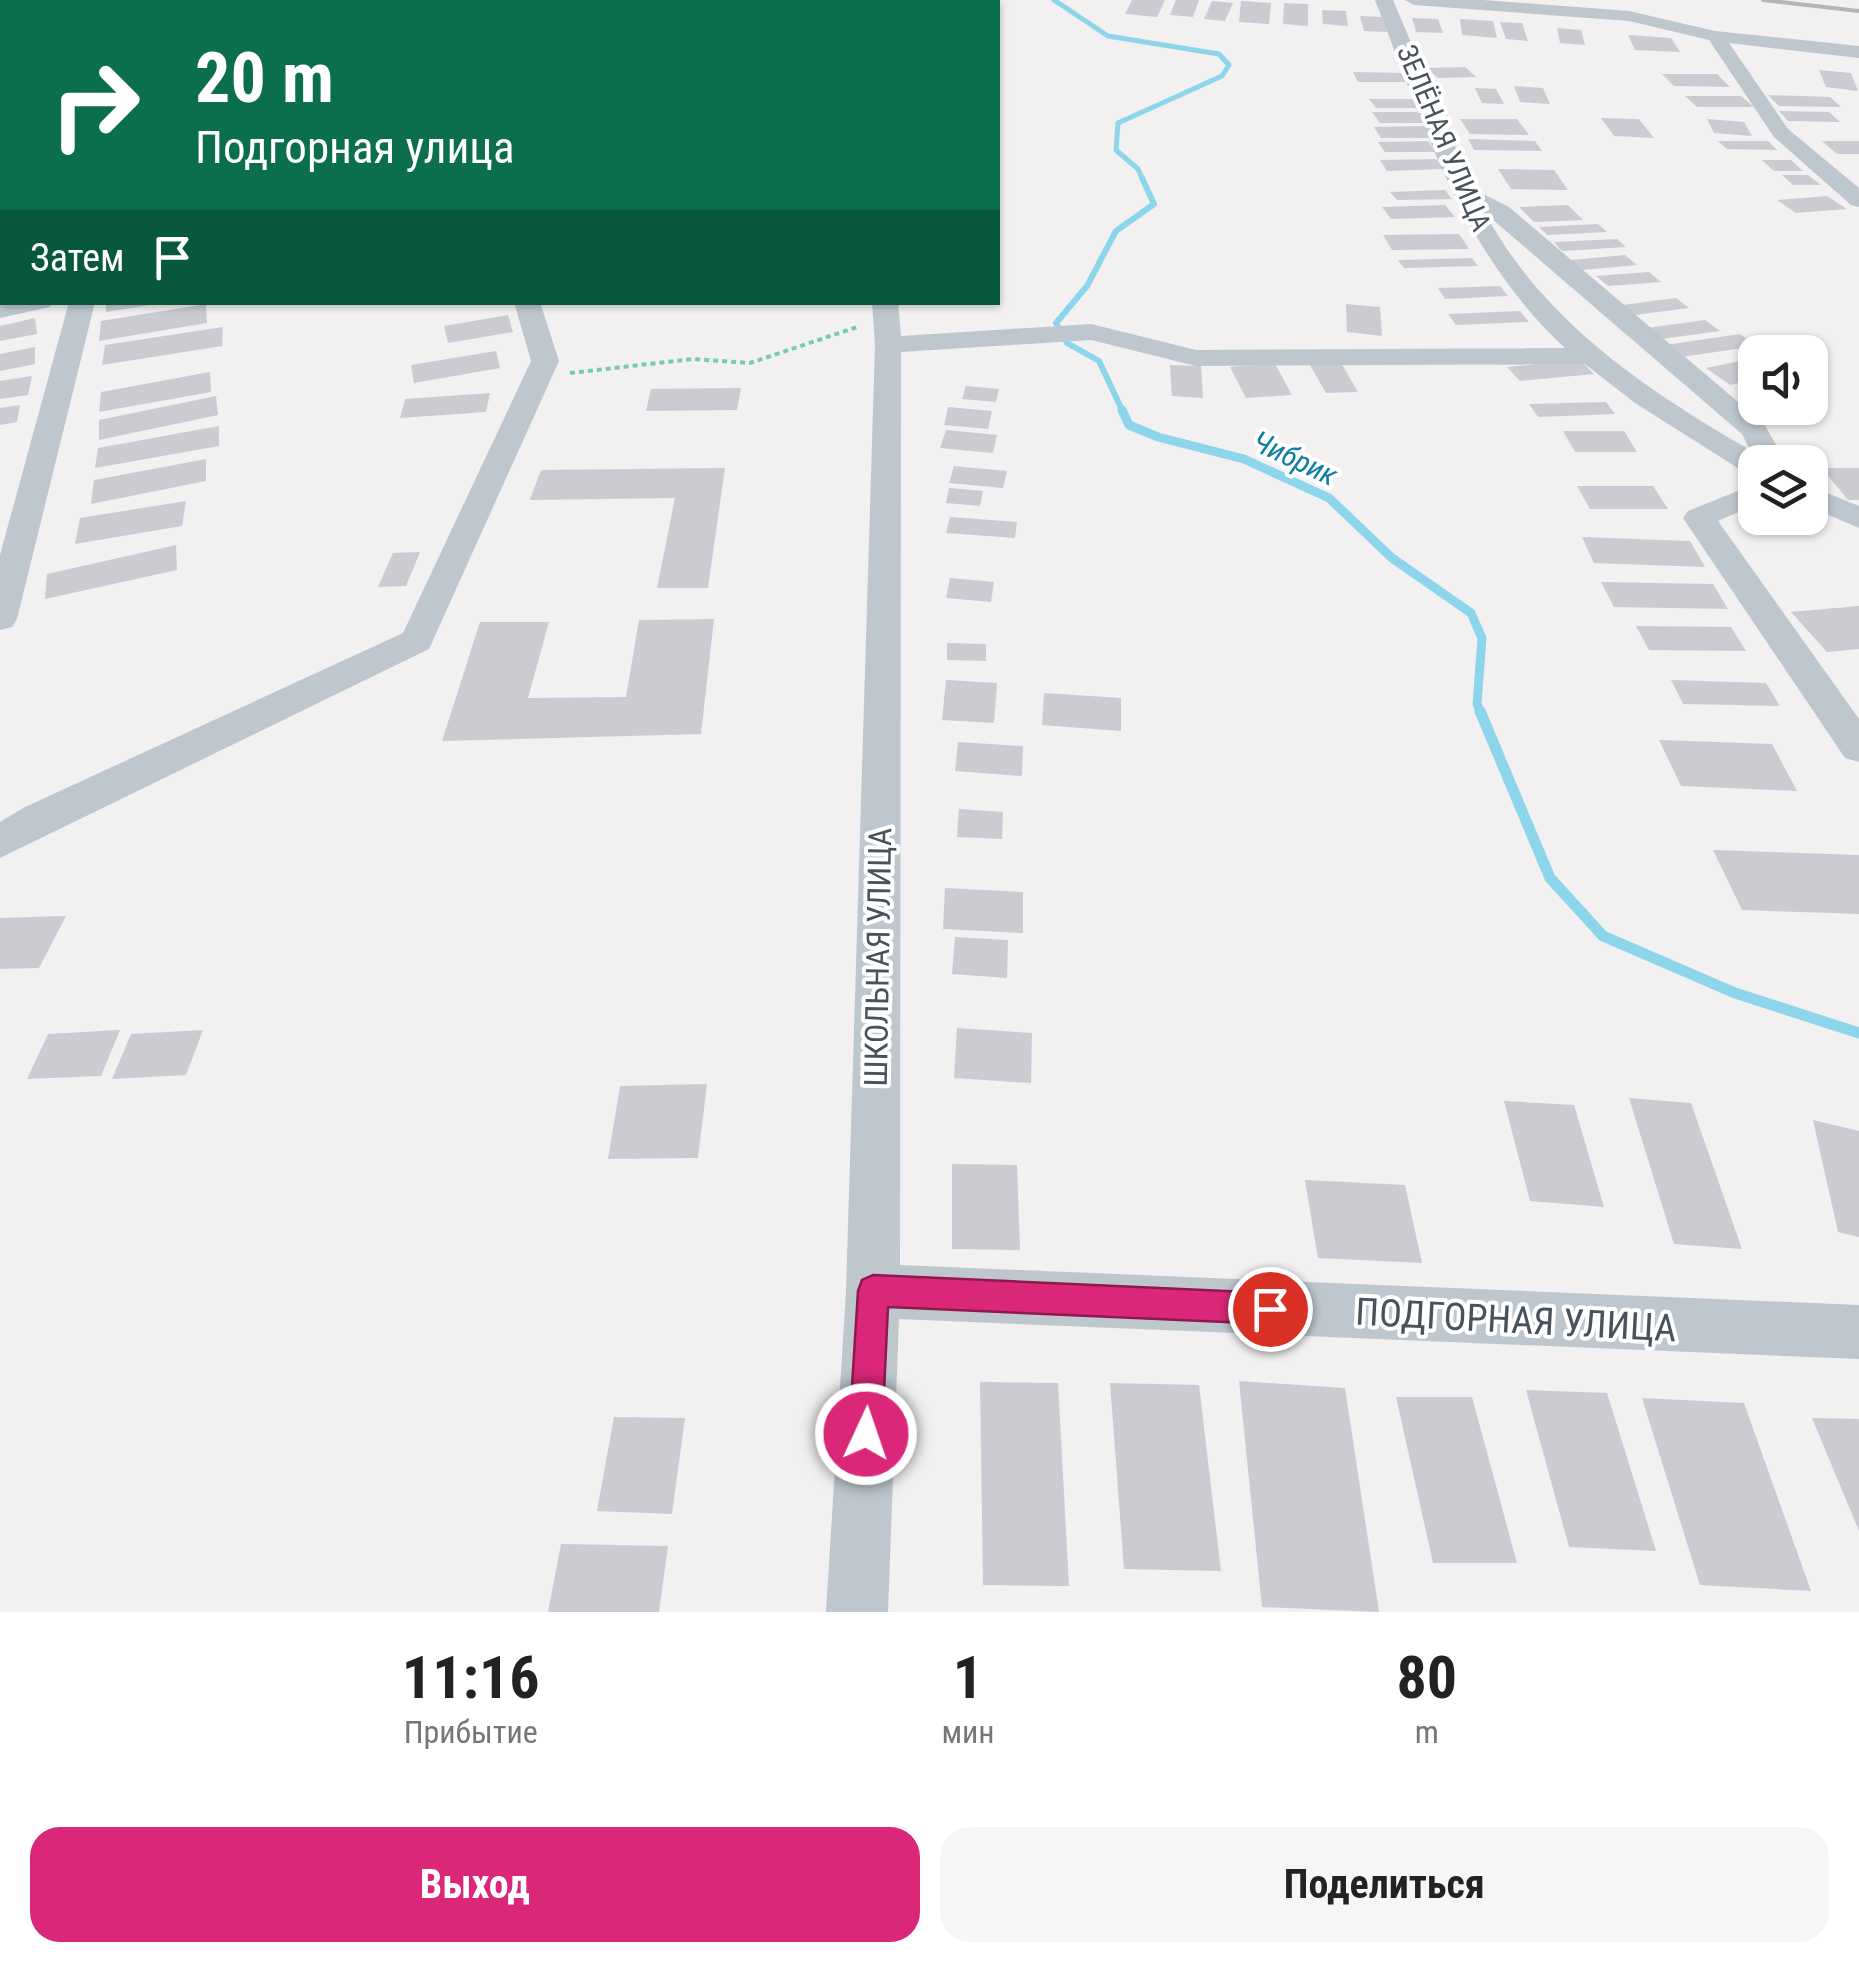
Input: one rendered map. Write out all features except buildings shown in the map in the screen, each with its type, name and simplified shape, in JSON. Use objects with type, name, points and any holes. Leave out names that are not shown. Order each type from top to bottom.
[{"type":"street","name":"ЗЕЛЁНАЯ УЛИЦА","points":[[1384,0],[1491,247],[1542,312],[1664,414],[1738,456]]},
{"type":"street","points":[[1414,0],[1628,16],[1715,36],[1859,52]]},
{"type":"street","points":[[1715,36],[1780,133],[1859,200]]},
{"type":"street","points":[[1465,194],[1501,212],[1754,430],[1762,445]]},
{"type":"street","points":[[0,310],[26,305]]},
{"type":"street","points":[[0,619],[81,305]]},
{"type":"street","points":[[0,842],[37,819],[418,641],[546,360],[528,305]]},
{"type":"street","points":[[886,320],[1026,336],[1091,332],[1196,358],[1595,356]]},
{"type":"street","name":"ШКОЛЬНАЯ УЛИЦА","points":[[857,1612],[873,1291],[886,320]]},
{"type":"street","points":[[1738,500],[1698,518],[1859,748]]},
{"type":"street","points":[[1828,503],[1859,518]]},
{"type":"street","name":"ПОДГОРНАЯ УЛИЦА","points":[[873,1291],[1859,1332]]},
{"type":"path","points":[[538,376],[693,359],[769,359],[886,320]]},
{"type":"waterway","name":"Чибрик","points":[[1054,0],[1108,36],[1219,54],[1229,65],[1222,76],[1118,123],[1116,150],[1138,169],[1143,180]]},
{"type":"waterway","name":"Чибрик","points":[[1123,412],[1099,361],[1067,343],[1056,323],[1087,286],[1116,231],[1154,204],[1142,178]]},
{"type":"waterway","name":"Чибрик","points":[[1122,410],[1129,425],[1158,437],[1244,459],[1329,498],[1392,558],[1471,613],[1482,638],[1477,704],[1481,714]]},
{"type":"waterway","name":"Чибрик","points":[[1480,711],[1550,878],[1603,936],[1735,993],[1859,1033]]},
{"type":"railway","points":[[1763,0],[1859,11]]},
{"type":"route","points":[[866,1434],[873,1291],[1270,1309]]}]
